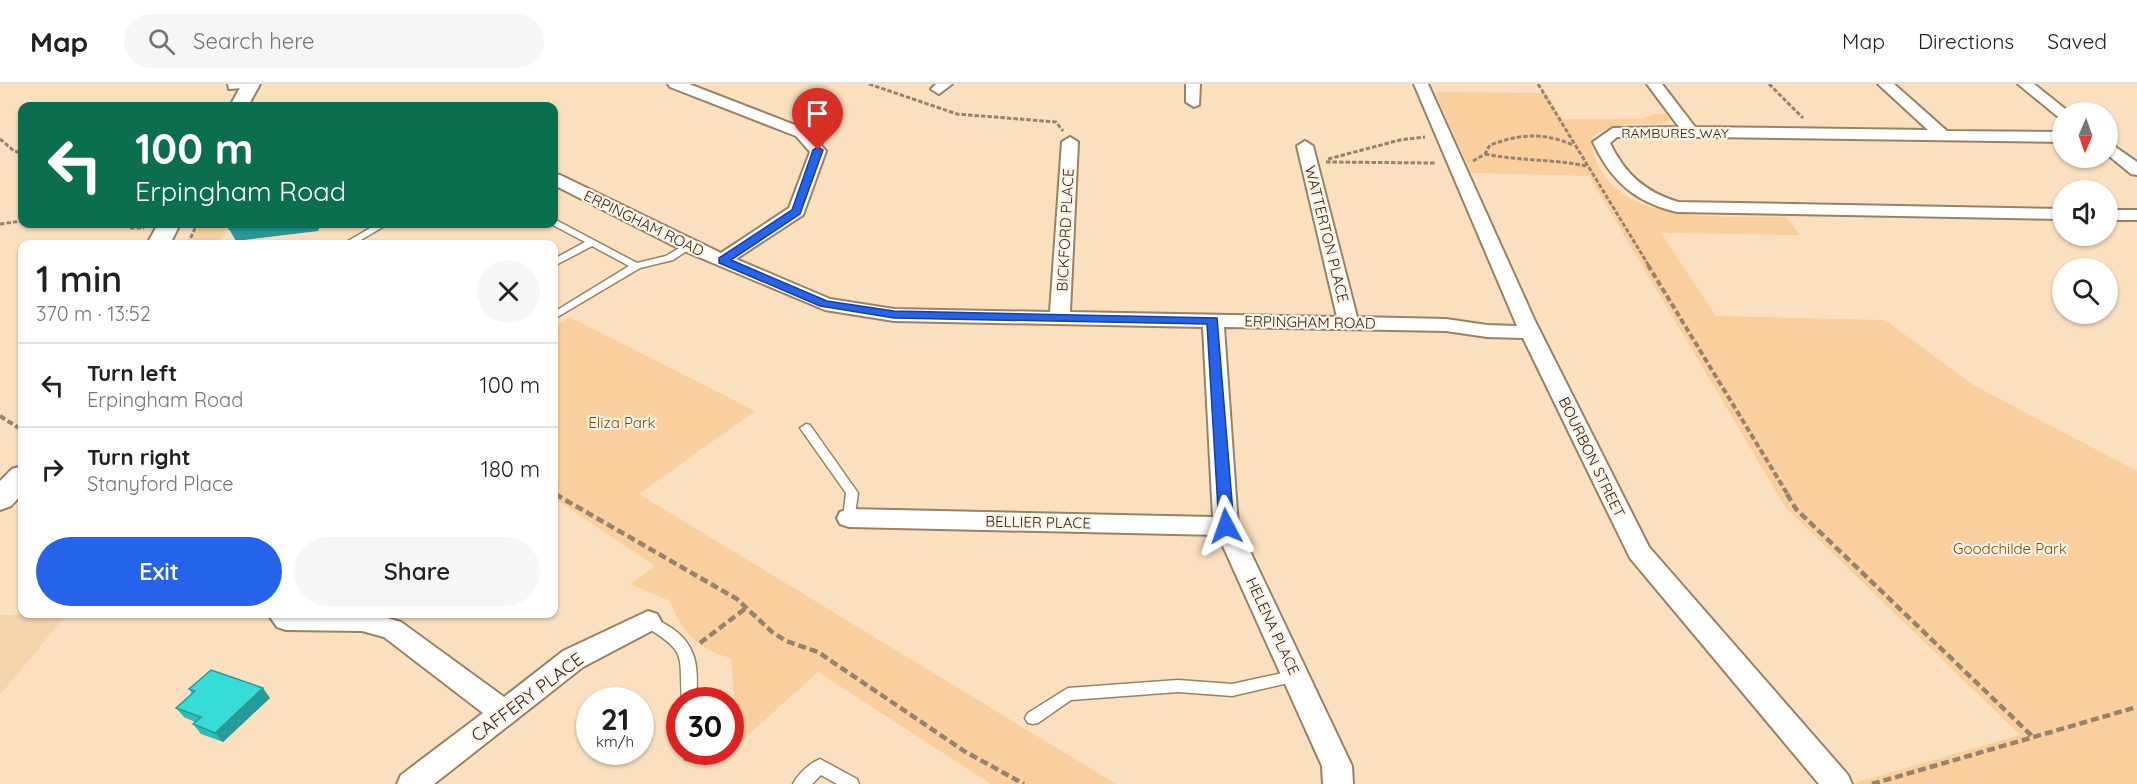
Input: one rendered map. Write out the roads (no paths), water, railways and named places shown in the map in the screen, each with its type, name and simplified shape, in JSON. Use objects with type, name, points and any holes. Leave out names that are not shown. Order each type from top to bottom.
[{"type":"street","points":[[227,102],[242,84]]},
{"type":"street","points":[[240,102],[242,84]]},
{"type":"street","points":[[675,84],[802,133],[818,150],[797,211],[723,260]]},
{"type":"street","points":[[1192,84],[1194,102]]},
{"type":"street","name":"BOURBON STREET","points":[[1421,84],[1527,326],[1639,552],[1837,784]]},
{"type":"street","points":[[1654,84],[1691,132]]},
{"type":"street","points":[[1886,84],[1943,135]]},
{"type":"street","points":[[2025,84],[2052,105]]},
{"type":"street","name":"RAMBURES WAY","points":[[2052,137],[1691,132],[1613,134],[1601,142],[1606,153],[1631,188],[1656,201],[1677,207],[2052,214]]},
{"type":"street","name":"BICKFORD PLACE","points":[[1060,317],[1071,142]]},
{"type":"street","name":"WATTERTON PLACE","points":[[1307,154],[1348,322]]},
{"type":"street","points":[[2118,155],[2137,170]]},
{"type":"street","name":"ERPINGHAM ROAD","points":[[558,181],[689,246],[825,304],[894,315],[1348,322],[1446,325],[1487,331],[1527,326]]},
{"type":"street","points":[[2118,215],[2137,215]]},
{"type":"street","name":"HELENA PLACE","points":[[1213,320],[1226,526],[1337,765],[1338,784]]},
{"type":"street","points":[[0,499],[18,480]]},
{"type":"street","name":"BELLIER PLACE","points":[[849,518],[1226,526]]},
{"type":"street","points":[[284,618],[286,620],[362,621],[392,629],[504,713]]},
{"type":"street","name":"CAFFERY PLACE","points":[[415,783],[573,659],[648,621]]},
{"type":"lane","points":[[558,224],[636,266]]},
{"type":"lane","points":[[355,240],[376,228]]},
{"type":"lane","points":[[558,261],[593,242]]},
{"type":"lane","points":[[558,314],[636,266],[669,258],[689,246]]},
{"type":"lane","points":[[806,428],[852,493],[849,518]]},
{"type":"lane","points":[[648,621],[679,640],[688,653],[689,687]]},
{"type":"lane","points":[[1033,718],[1068,694],[1178,686],[1232,690],[1296,676]]},
{"type":"lane","points":[[801,784],[820,766],[851,784]]},
{"type":"park label","name":"Eliza Park","points":[[622,422]]},
{"type":"park label","name":"Goodchilde Park","points":[[2010,548]]}]
